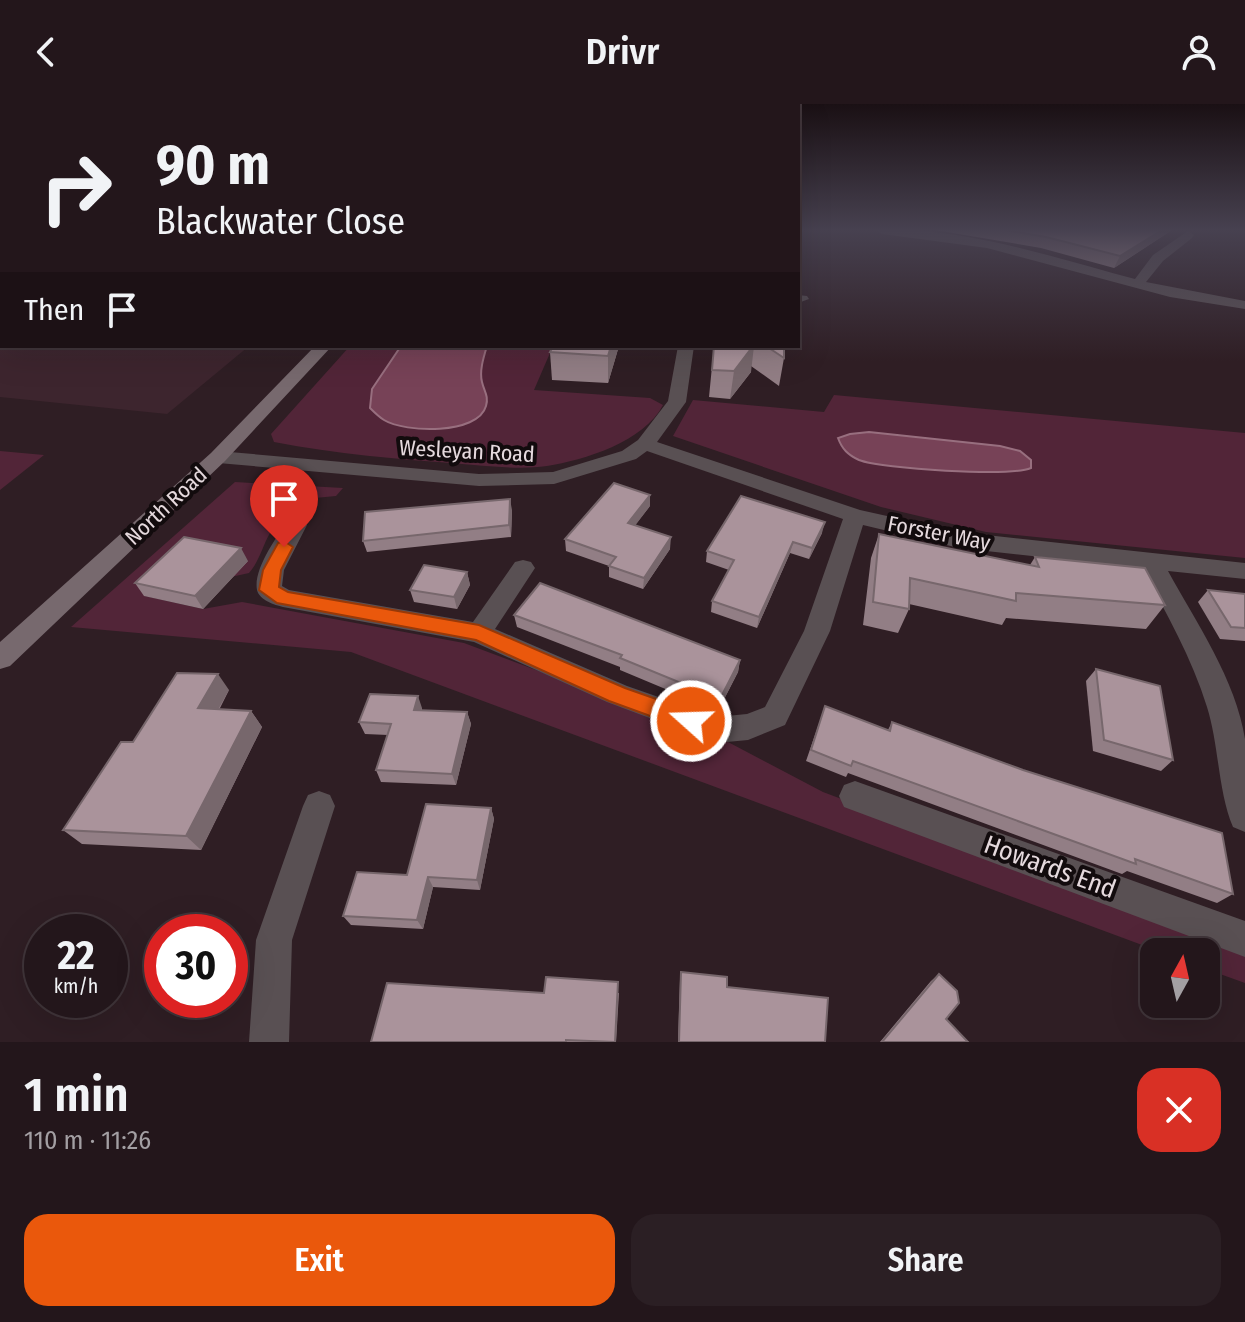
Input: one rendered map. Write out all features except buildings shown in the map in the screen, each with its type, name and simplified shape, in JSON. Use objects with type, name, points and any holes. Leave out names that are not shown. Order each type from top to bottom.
[{"type":"main road","name":"North Road","points":[[0,658],[218,457],[322,348]]},
{"type":"street","points":[[1100,274],[1245,305]]},
{"type":"street","points":[[1138,284],[1146,274]]},
{"type":"street","name":"Wesleyan Road","points":[[218,457],[479,480],[554,478],[629,455],[645,444],[677,402],[686,348]]},
{"type":"street","name":"Forster Way","points":[[645,444],[855,516],[959,540],[1245,571]]},
{"type":"street","points":[[296,525],[272,570],[269,590],[283,598],[479,633],[617,694],[716,730],[748,727],[775,716],[817,631],[855,516]]},
{"type":"street","points":[[1151,562],[1196,646],[1221,707],[1245,816]]},
{"type":"street","points":[[479,633],[523,568]]},
{"type":"street","name":"Howards End","points":[[855,796],[1245,939]]},
{"type":"street","points":[[269,1042],[274,940],[319,806]]},
{"type":"shaded area","points":[[0,348],[247,348],[167,414],[0,397]]},
{"type":"shaded area","points":[[348,348],[552,348],[534,390],[650,398],[663,405],[642,429],[612,447],[578,459],[536,467],[504,467],[321,450],[274,442],[271,434]]},
{"type":"shaded area","points":[[400,348],[486,348],[481,373],[487,402],[480,415],[470,422],[440,429],[394,424],[370,408],[372,389]]},
{"type":"shaded area","points":[[834,395],[1245,433],[1245,558],[986,532],[881,507],[673,436],[693,400],[824,412]]},
{"type":"shaded area","points":[[869,432],[1000,446],[1020,451],[1031,460],[1031,468],[973,472],[872,463],[849,454],[838,438]]},
{"type":"shaded area","points":[[0,451],[44,455],[0,490]]},
{"type":"shaded area","points":[[235,482],[343,488],[336,496],[315,498],[313,506],[278,523],[249,573],[145,596],[203,609],[242,602],[464,643],[728,742],[823,792],[1210,938],[1140,938],[1140,944],[351,652],[71,627]]},
{"type":"shaded area","points":[[1220,942],[1245,951],[1245,983],[1220,974]]},
{"type":"route","points":[[284,547],[272,570],[269,590],[283,598],[479,633],[617,694],[691,721]]}]
